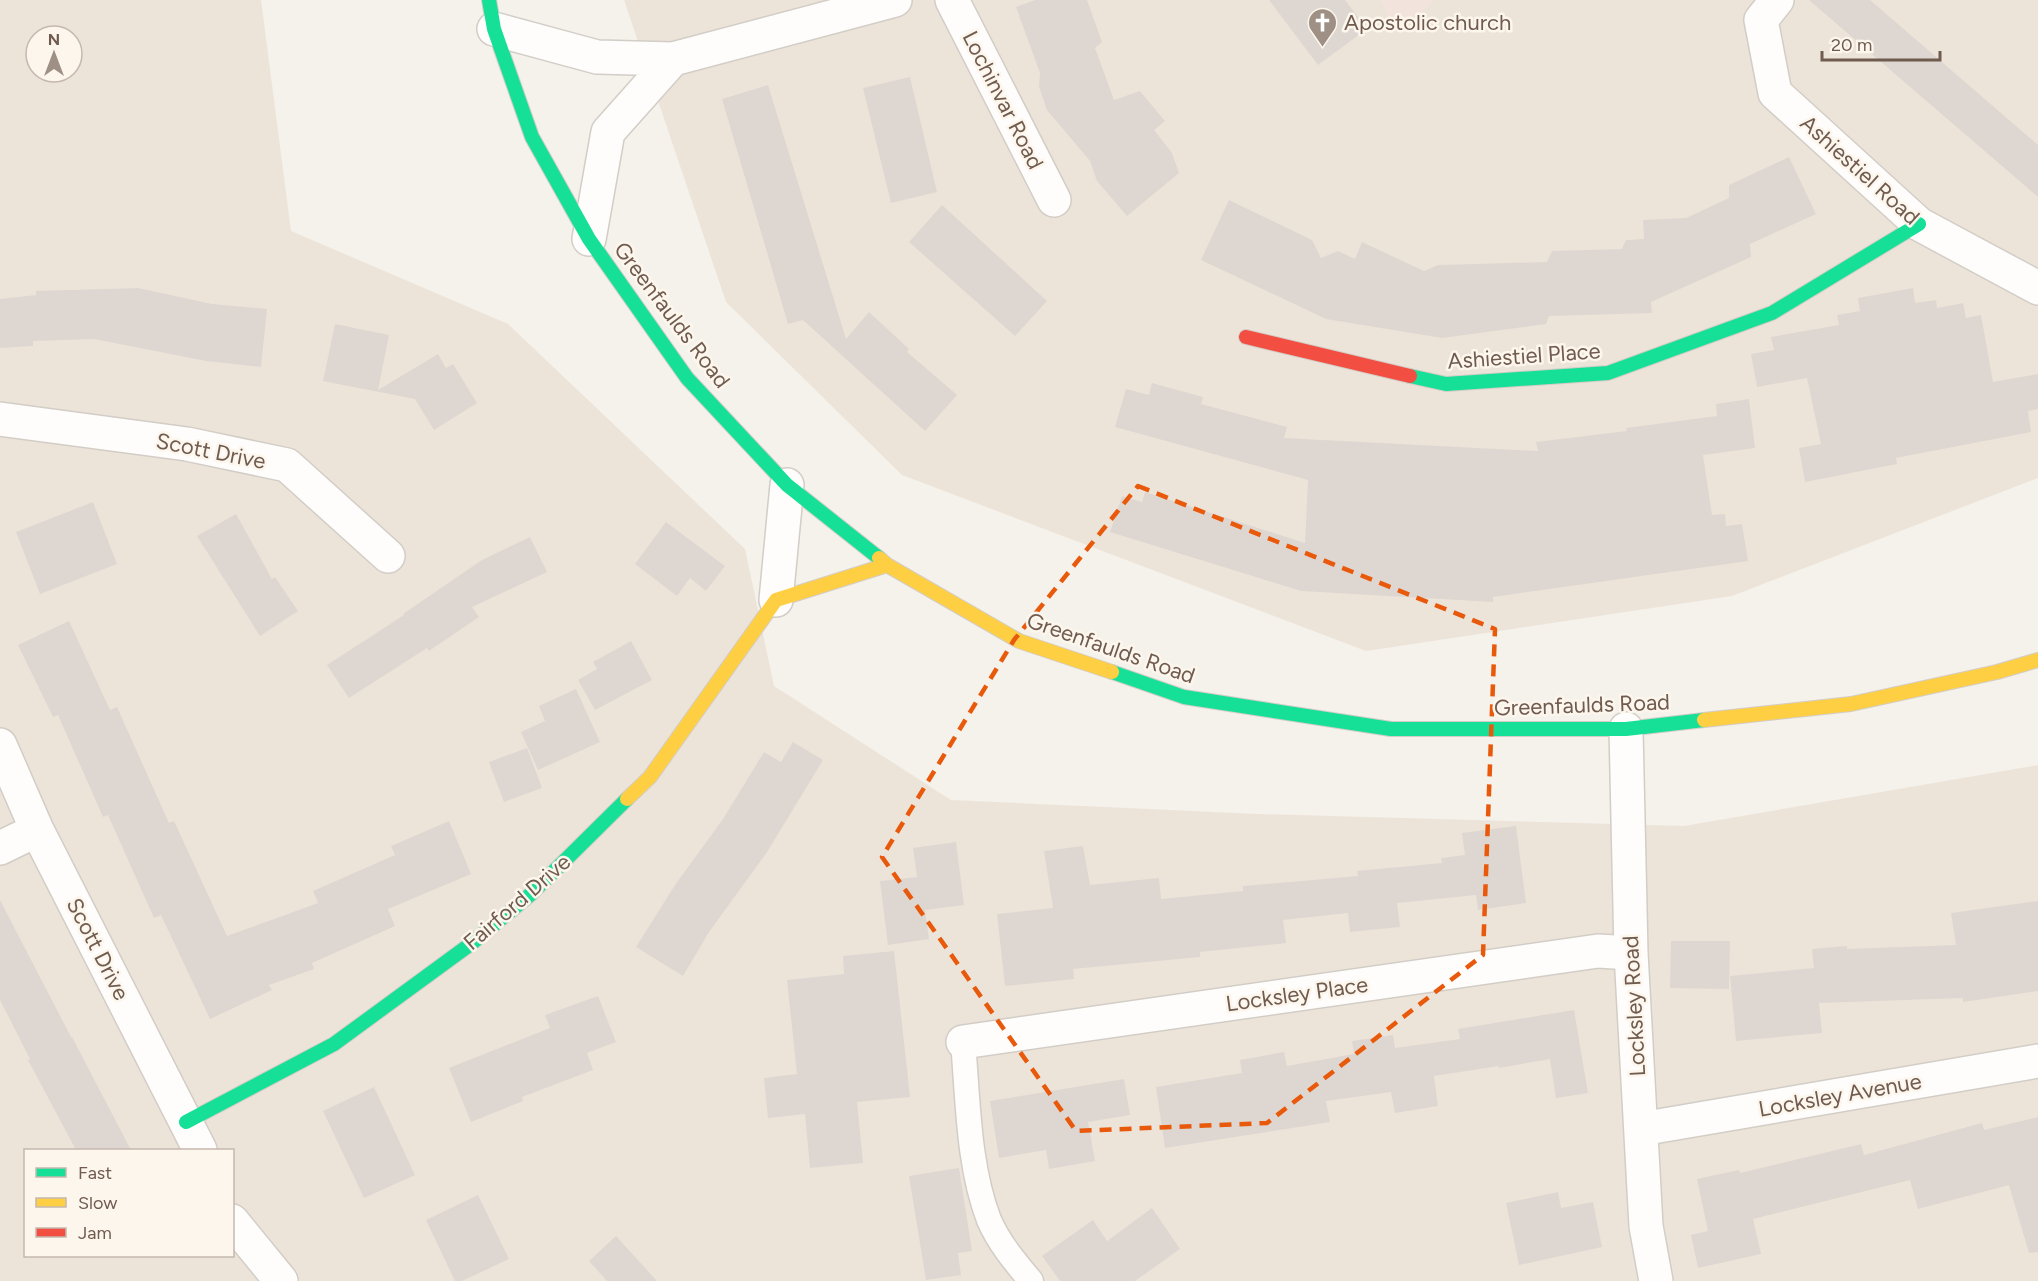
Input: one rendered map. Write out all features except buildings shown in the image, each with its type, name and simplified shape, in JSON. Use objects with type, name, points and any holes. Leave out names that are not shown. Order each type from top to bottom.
[{"type":"street","points":[[491,14],[597,57],[673,59],[895,0]]},
{"type":"street","name":"Lochinvar Road","points":[[952,0],[1054,200]]},
{"type":"street","name":"Ashiestiel Road","points":[[1777,0],[1761,20],[1775,93],[1919,224],[2038,288]]},
{"type":"street","name":"Greenfaulds Road","points":[[491,14],[532,137],[589,239],[687,378],[787,485],[887,565],[1019,641],[1184,697],[1391,729],[1626,729],[1851,704],[1997,672],[2038,660]]},
{"type":"street","points":[[589,239],[608,132],[673,59]]},
{"type":"street","name":"Ashiestiel Place","points":[[1245,337],[1446,384],[1608,373],[1772,313],[1919,224]]},
{"type":"street","name":"Scott Drive","points":[[0,419],[187,444],[288,465],[388,556]]},
{"type":"street","name":"Fairford Drive","points":[[193,1136],[334,1044],[472,943],[531,894],[650,777],[776,600],[787,485]]},
{"type":"street","points":[[776,600],[887,565]]},
{"type":"street","name":"Locksley Road","points":[[1626,729],[1631,953],[1646,1226],[1656,1281]]},
{"type":"street","name":"Scott Drive","points":[[0,745],[37,830],[193,1136]]},
{"type":"street","points":[[0,848],[37,830]]},
{"type":"street","name":"Locksley Place","points":[[963,1042],[1598,951],[1631,953]]},
{"type":"street","name":"Locksley Avenue","points":[[1641,1129],[2038,1061]]},
{"type":"street","points":[[234,1223],[281,1281]]},
{"type":"lane","points":[[963,1042],[971,1134],[978,1179],[990,1220],[1008,1253],[1031,1281]]},
{"type":"highlighted area","points":[[1138,486],[1495,629],[1483,955],[1267,1123],[1076,1131],[882,857],[1014,640]]},
{"type":"shaded area","points":[[0,0],[261,0],[291,231],[508,324],[745,549],[774,686],[951,800],[1258,814],[1684,826],[2038,765],[2038,1281],[0,1281]]},
{"type":"shaded area","points":[[624,0],[2038,0],[2038,478],[1732,596],[1366,651],[902,475],[726,302]]},
{"type":"shaded area","points":[[1380,0],[1434,0],[1399,34]]},
{"type":"traffic: fast","points":[[489,0],[494,29],[532,137],[589,239],[687,378],[787,485],[879,558]]},
{"type":"traffic: fast","points":[[1410,376],[1446,384],[1608,373],[1772,313],[1919,224]]},
{"type":"traffic: fast","points":[[1112,672],[1184,697],[1391,729],[1626,729],[1704,720]]},
{"type":"traffic: fast","points":[[186,1122],[334,1044],[472,943],[531,894],[627,799]]},
{"type":"traffic: slow","points":[[879,558],[887,565],[1019,641],[1112,672]]},
{"type":"traffic: slow","points":[[627,799],[650,777],[776,600],[887,565]]},
{"type":"traffic: slow","points":[[1704,720],[1851,704],[1997,672],[2038,660]]},
{"type":"traffic: jam","points":[[1246,337],[1410,376]]},
{"type":"place","name":"Apostolic church","points":[[1323,48]]}]
